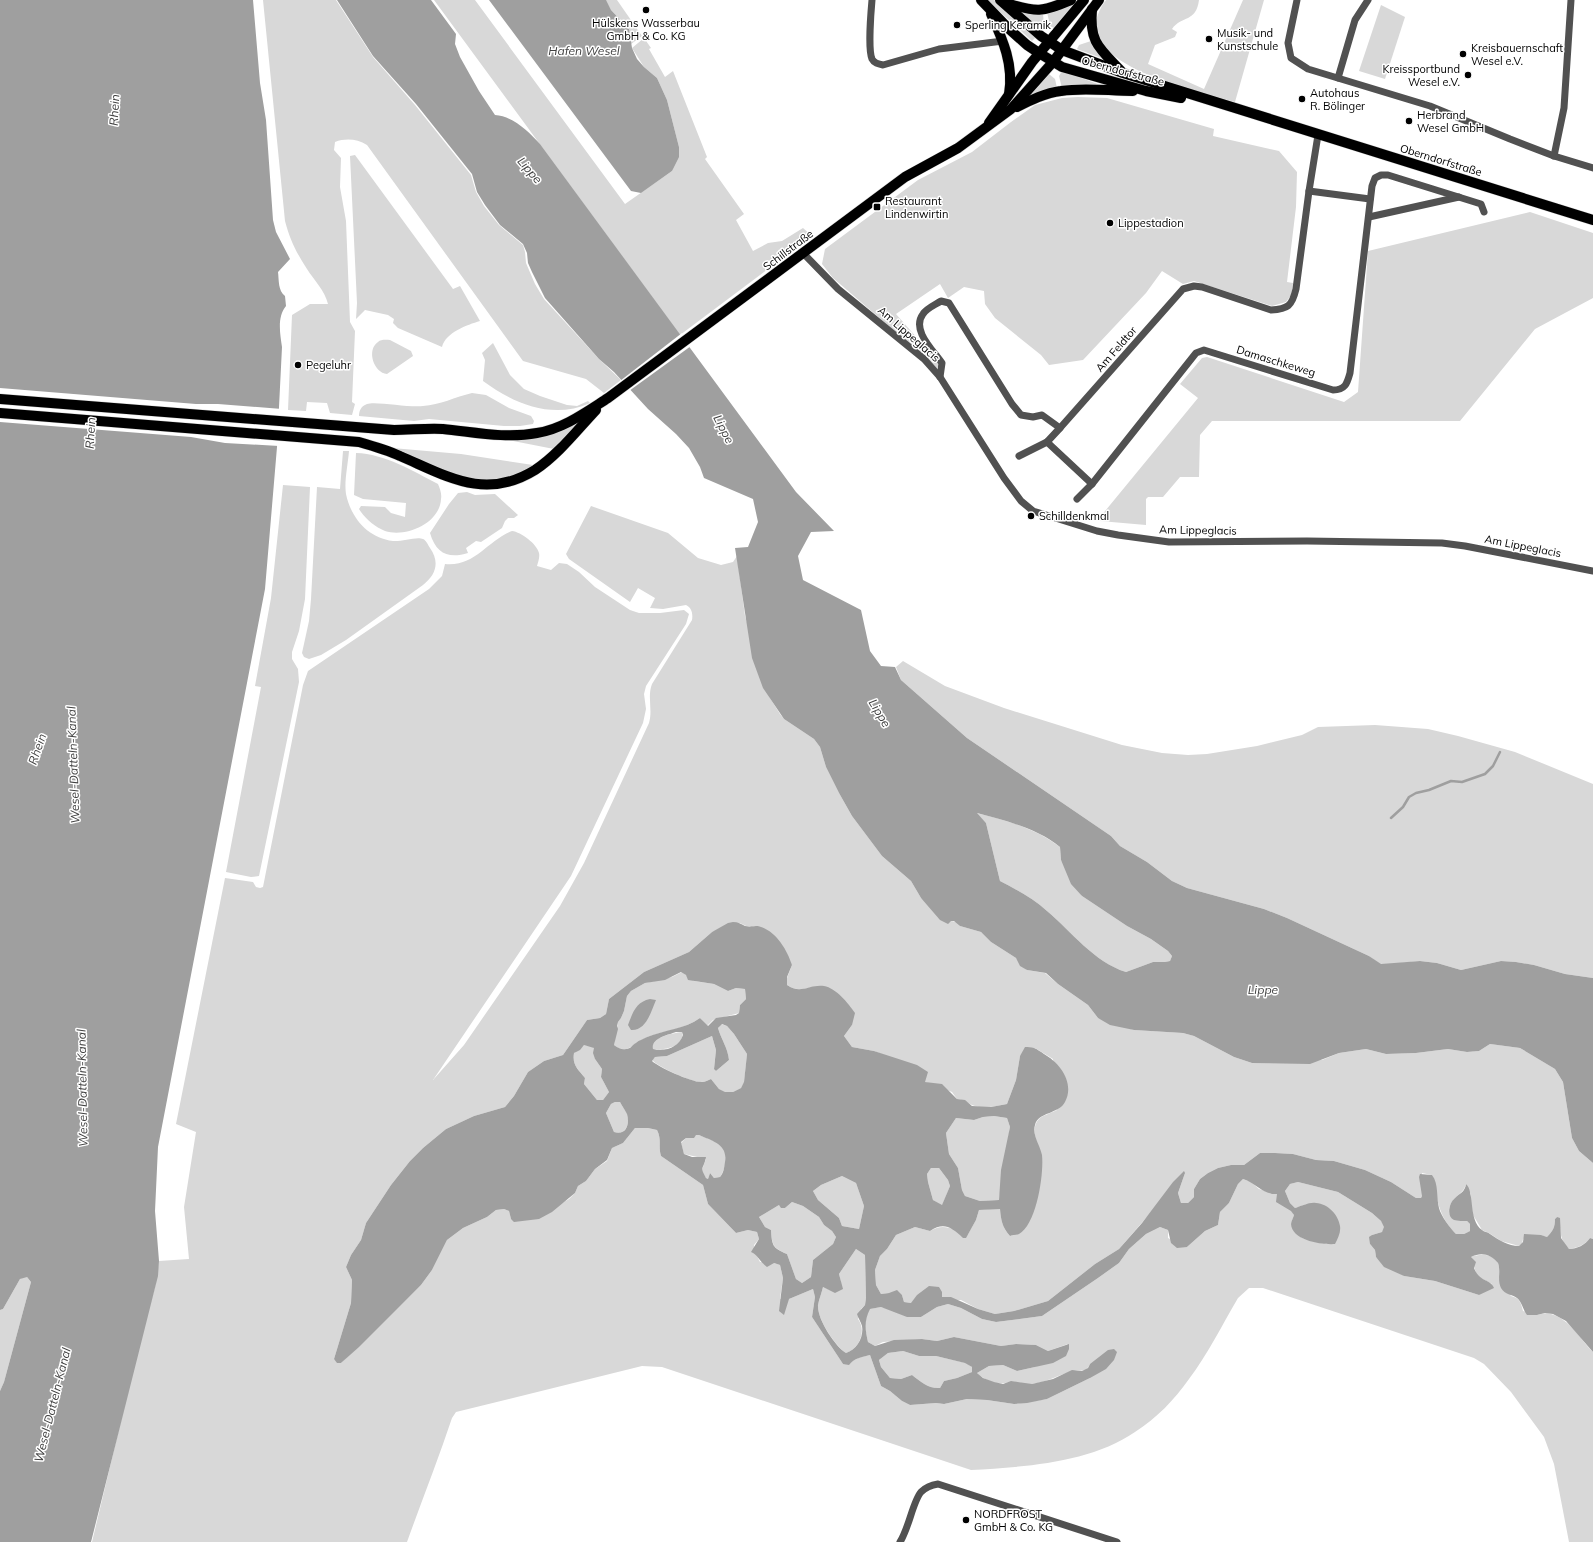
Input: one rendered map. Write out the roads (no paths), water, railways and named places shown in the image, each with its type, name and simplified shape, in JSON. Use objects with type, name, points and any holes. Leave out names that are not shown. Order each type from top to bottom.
[{"type":"main road","name":"Oberndorfstraße","points":[[981,0],[1008,28],[1039,54],[1062,67],[1146,91],[1177,97],[1282,124]]},
{"type":"main road","points":[[1001,1],[1034,10],[1045,10],[1071,0]]},
{"type":"main road","name":"Schillstraße","points":[[987,126],[997,109],[1039,54],[1084,0]]},
{"type":"main road","name":"Oberndorfstraße","points":[[1001,1],[1049,42],[1062,50],[1123,74],[1593,220]]},
{"type":"main road","points":[[1096,4],[1091,26],[1094,39],[1102,52],[1123,74]]},
{"type":"main road","name":"Schillstraße","points":[[608,398],[905,177],[958,148],[1011,109],[1053,62],[1096,4]]},
{"type":"main road","points":[[989,8],[1003,41],[1010,71],[1011,82],[1009,95]]},
{"type":"main road","points":[[1011,109],[1040,96],[1060,91],[1080,89],[1146,91]]},
{"type":"main road","points":[[0,399],[360,428],[394,430],[440,429],[508,435],[538,433],[554,429],[608,398]]},
{"type":"main road","points":[[0,413],[359,442],[398,455],[464,482],[480,485],[499,485],[518,479],[536,469],[551,456],[608,398]]},
{"type":"street","points":[[872,0],[870,37],[872,58],[876,63],[883,65],[939,49],[1003,41]]},
{"type":"street","points":[[1297,0],[1288,43],[1291,58],[1308,69],[1430,106],[1554,156],[1593,168]]},
{"type":"street","points":[[1338,78],[1355,20],[1368,0]]},
{"type":"street","points":[[1554,156],[1564,108],[1571,0]]},
{"type":"street","name":"Am Feldtor","points":[[1060,428],[1183,289],[1194,286],[1202,287],[1271,310],[1281,309],[1288,306],[1293,301],[1318,135]]},
{"type":"street","name":"Damaschkeweg","points":[[1077,499],[1092,484],[1196,353],[1204,350],[1332,390],[1340,390],[1344,387],[1350,373],[1370,199],[1375,178],[1381,175],[1388,175],[1459,196],[1481,204],[1484,212]]},
{"type":"street","points":[[1309,191],[1370,199]]},
{"type":"street","points":[[1368,217],[1459,196]]},
{"type":"street","name":"Am Lippeglacis","points":[[803,253],[838,289],[924,359],[940,377],[1004,478],[1021,501],[1033,511],[1064,521],[1118,535],[1169,542],[1307,541],[1442,543],[1465,546],[1593,571]]},
{"type":"street","points":[[940,377],[942,363],[922,336],[919,320],[926,311],[941,301],[949,303],[1012,404],[1021,415],[1033,417],[1042,415],[1060,428],[1047,442],[1019,456]]},
{"type":"street","points":[[1047,442],[1092,484]]},
{"type":"street","points":[[900,1542],[921,1492],[929,1486],[938,1484],[1116,1542]]},
{"type":"water","points":[[0,0],[253,0],[260,83],[266,120],[273,220],[276,232],[290,259],[278,272],[280,288],[285,296],[286,306],[280,320],[282,347],[277,447],[265,589],[158,1147],[155,1211],[159,1261],[158,1276],[91,1542],[0,1542],[0,1391],[4,1382],[31,1282],[27,1277],[20,1279],[3,1309],[0,1310]]},
{"type":"water","name":"Lippe","points":[[337,0],[431,0],[456,34],[455,44],[460,57],[479,91],[495,115],[514,121],[526,130],[540,144],[796,492],[834,531],[811,532],[798,556],[803,580],[861,610],[870,651],[881,666],[895,667],[901,680],[967,738],[1111,836],[1120,846],[1147,862],[1172,881],[1187,888],[1264,909],[1287,918],[1369,956],[1381,964],[1420,961],[1437,963],[1461,970],[1501,961],[1534,965],[1565,974],[1593,978],[1593,1163],[1579,1151],[1572,1138],[1563,1082],[1555,1069],[1520,1048],[1490,1044],[1479,1051],[1467,1052],[1448,1049],[1416,1053],[1386,1054],[1366,1049],[1339,1053],[1310,1064],[1252,1063],[1234,1057],[1194,1036],[1183,1033],[1134,1030],[1110,1025],[1098,1018],[1088,1005],[1058,984],[1046,973],[1027,970],[1020,966],[1016,958],[991,942],[981,932],[960,926],[954,921],[951,921],[948,924],[940,920],[921,898],[911,881],[882,856],[852,816],[826,767],[820,747],[814,739],[784,719],[763,688],[752,658],[735,548],[748,547],[758,522],[753,499],[704,478],[700,467],[689,448],[648,409],[614,372],[599,359],[545,298],[528,263],[527,253],[523,244],[500,225],[477,192],[472,174],[416,104],[373,56]],"holes":[[[977,813],[1010,822],[1051,840],[1060,847],[1061,860],[1071,884],[1082,896],[1168,951],[1172,956],[1170,961],[1153,962],[1126,972],[1114,967],[1094,954],[1042,906],[1025,894],[1000,881],[986,823]]]},
{"type":"water","name":"Hafen Wesel","points":[[489,0],[606,0],[611,10],[629,29],[632,48],[637,59],[657,78],[667,100],[679,147],[679,157],[672,171],[641,193],[631,191]]},
{"type":"water","points":[[735,922],[745,926],[758,926],[764,928],[780,941],[792,965],[787,977],[787,985],[797,989],[824,986],[841,996],[855,1013],[852,1025],[844,1036],[852,1047],[874,1051],[917,1065],[928,1072],[925,1082],[942,1084],[957,1099],[965,1100],[972,1106],[991,1107],[1007,1104],[1016,1080],[1020,1056],[1025,1047],[1035,1048],[1050,1058],[1060,1068],[1067,1081],[1068,1095],[1065,1102],[1058,1109],[1040,1118],[1035,1125],[1035,1136],[1042,1155],[1042,1174],[1035,1209],[1025,1228],[1019,1234],[1010,1236],[1002,1223],[1000,1209],[979,1210],[976,1220],[966,1238],[963,1238],[955,1231],[943,1226],[930,1231],[915,1227],[896,1235],[887,1249],[880,1256],[875,1270],[876,1285],[881,1294],[897,1290],[902,1295],[904,1302],[911,1303],[917,1295],[929,1286],[939,1287],[942,1292],[942,1297],[951,1297],[978,1309],[995,1314],[1014,1311],[1048,1301],[1095,1264],[1119,1249],[1142,1223],[1173,1182],[1184,1171],[1185,1173],[1178,1193],[1181,1203],[1188,1203],[1194,1197],[1194,1189],[1200,1179],[1218,1168],[1231,1165],[1244,1165],[1260,1153],[1293,1154],[1316,1160],[1334,1161],[1365,1170],[1391,1182],[1416,1198],[1421,1198],[1422,1196],[1419,1177],[1420,1174],[1432,1175],[1436,1182],[1440,1211],[1446,1222],[1456,1234],[1464,1234],[1470,1231],[1470,1224],[1467,1221],[1454,1220],[1449,1213],[1451,1203],[1463,1191],[1466,1184],[1469,1188],[1473,1213],[1478,1225],[1483,1231],[1504,1242],[1519,1246],[1523,1242],[1524,1234],[1541,1235],[1547,1237],[1553,1229],[1555,1219],[1557,1217],[1560,1218],[1561,1238],[1569,1249],[1581,1246],[1590,1238],[1593,1239],[1593,1352],[1566,1321],[1553,1314],[1545,1313],[1527,1315],[1519,1300],[1504,1292],[1501,1288],[1499,1282],[1498,1263],[1489,1256],[1482,1254],[1471,1257],[1476,1262],[1474,1268],[1476,1273],[1490,1283],[1494,1288],[1479,1295],[1435,1281],[1404,1276],[1384,1267],[1376,1257],[1375,1250],[1370,1244],[1369,1237],[1382,1232],[1384,1227],[1381,1221],[1372,1213],[1338,1192],[1298,1182],[1290,1184],[1285,1191],[1290,1203],[1295,1208],[1316,1203],[1325,1205],[1335,1214],[1340,1226],[1338,1237],[1335,1244],[1323,1244],[1302,1238],[1293,1230],[1291,1224],[1294,1215],[1291,1211],[1276,1202],[1277,1194],[1268,1193],[1243,1179],[1238,1184],[1229,1203],[1220,1212],[1218,1225],[1205,1231],[1187,1247],[1177,1248],[1171,1243],[1168,1230],[1160,1227],[1146,1234],[1129,1249],[1119,1263],[1042,1316],[996,1322],[982,1319],[961,1308],[948,1304],[937,1307],[921,1317],[907,1317],[881,1307],[870,1309],[866,1321],[866,1333],[868,1342],[875,1346],[894,1340],[922,1339],[937,1341],[954,1337],[1001,1346],[1016,1344],[1036,1345],[1048,1351],[1069,1344],[1069,1349],[1066,1356],[1053,1363],[1017,1371],[1003,1365],[989,1366],[977,1373],[983,1378],[1003,1384],[1011,1381],[1032,1384],[1053,1379],[1072,1370],[1082,1371],[1088,1368],[1090,1364],[1108,1350],[1114,1349],[1117,1352],[1114,1360],[1106,1369],[1047,1399],[1014,1404],[967,1399],[944,1404],[936,1403],[910,1405],[881,1386],[870,1355],[856,1359],[849,1365],[843,1364],[812,1317],[815,1297],[813,1289],[789,1299],[784,1315],[779,1311],[783,1278],[780,1265],[774,1263],[767,1267],[751,1252],[759,1239],[757,1232],[748,1230],[736,1233],[708,1204],[703,1185],[661,1156],[657,1130],[635,1128],[623,1143],[612,1148],[607,1160],[595,1169],[586,1181],[578,1186],[575,1193],[552,1212],[539,1219],[514,1222],[511,1219],[509,1211],[504,1209],[496,1210],[487,1217],[463,1228],[447,1240],[432,1270],[421,1285],[359,1347],[341,1363],[337,1363],[334,1359],[351,1303],[352,1280],[346,1267],[351,1255],[361,1240],[366,1223],[391,1185],[410,1161],[446,1129],[474,1116],[505,1107],[514,1096],[528,1072],[544,1061],[563,1055],[587,1020],[600,1018],[606,1014],[609,999],[644,972],[689,952],[712,932],[728,923]],"holes":[[[681,972],[686,975],[688,980],[714,984],[728,991],[736,988],[745,989],[746,999],[740,1005],[739,1013],[736,1015],[716,1018],[708,1026],[700,1018],[688,1025],[647,1037],[629,1048],[620,1048],[614,1045],[618,1022],[624,1011],[627,996],[631,991],[645,983],[665,980]],[[722,1024],[727,1026],[734,1034],[747,1054],[744,1082],[741,1088],[733,1092],[725,1092],[719,1089],[711,1079],[702,1082],[691,1080],[668,1071],[652,1061],[655,1057],[667,1056],[712,1036],[716,1050],[714,1069],[716,1071],[729,1060],[718,1028]],[[676,1032],[682,1032],[683,1035],[678,1043],[671,1048],[663,1050],[653,1049],[655,1042]],[[584,1045],[594,1048],[593,1053],[595,1059],[602,1069],[601,1077],[609,1092],[603,1100],[597,1100],[584,1084],[585,1078],[575,1064],[574,1053],[580,1050]],[[620,1102],[627,1114],[628,1122],[624,1131],[618,1133],[614,1132],[606,1113],[611,1104]],[[994,1116],[1007,1118],[1010,1127],[1001,1170],[999,1200],[980,1201],[965,1196],[962,1190],[958,1168],[949,1154],[946,1133],[956,1118],[974,1120]],[[696,1135],[699,1135],[714,1141],[722,1147],[725,1162],[723,1172],[720,1177],[714,1178],[710,1173],[708,1179],[706,1178],[702,1169],[706,1157],[692,1157],[684,1154],[681,1142],[686,1138],[694,1138]],[[931,1168],[939,1168],[948,1180],[950,1186],[942,1205],[933,1200],[927,1174]],[[842,1176],[856,1183],[864,1206],[859,1229],[842,1226],[839,1218],[818,1200],[813,1191],[821,1185]],[[792,1202],[803,1206],[819,1217],[824,1225],[832,1231],[836,1237],[833,1244],[813,1260],[811,1277],[802,1283],[796,1279],[787,1254],[776,1248],[773,1243],[771,1230],[765,1227],[759,1217],[779,1205],[781,1208],[785,1208]],[[856,1249],[865,1255],[866,1298],[865,1305],[857,1314],[862,1326],[861,1339],[853,1349],[846,1353],[832,1338],[818,1311],[818,1305],[823,1287],[835,1293],[843,1289],[839,1274]],[[903,1351],[919,1356],[936,1356],[965,1363],[972,1367],[972,1372],[944,1381],[940,1388],[936,1388],[925,1384],[912,1375],[901,1379],[890,1378],[881,1367],[879,1360],[888,1353]]]},
{"type":"water","points":[[650,999],[656,1000],[647,1020],[641,1027],[631,1030],[628,1025],[636,1008],[641,1002]]},
{"type":"waterway","points":[[1391,818],[1403,807],[1409,797],[1416,793],[1429,790],[1451,781],[1462,782],[1485,774],[1493,766],[1500,752]]},
{"type":"place","name":"Hülskens Wasserbau GmbH & Co. KG","points":[[646,10]]},
{"type":"place","name":"Sperling Keramik","points":[[957,25]]},
{"type":"place","name":"Musik- und Kunstschule","points":[[1209,39]]},
{"type":"place","name":"Kreisbauernschaft Wesel e.V.","points":[[1463,54]]},
{"type":"place","name":"Kreissportbund Wesel e.V.","points":[[1468,75]]},
{"type":"place","name":"Autohaus R. Bölinger","points":[[1302,99]]},
{"type":"place","name":"Herbrand Wesel GmbH","points":[[1409,121]]},
{"type":"place","name":"Restaurant Lindenwirtin","points":[[877,207]]},
{"type":"place","name":"Lippestadion","points":[[1110,223]]},
{"type":"place","name":"Pegeluhr","points":[[298,365]]},
{"type":"place","name":"Schilldenkmal","points":[[1031,516]]},
{"type":"place","name":"NORDFROST GmbH & Co. KG","points":[[966,1520]]},
{"type":"water label","name":"Rhein","points":[[114,110]]},
{"type":"water label","name":"Rhein","points":[[90,433]]},
{"type":"water label","name":"Rhein","points":[[37,749]]},
{"type":"water label","name":"Wesel-Datteln-Kanal","points":[[73,765]]},
{"type":"water label","name":"Wesel-Datteln-Kanal","points":[[82,1088]]},
{"type":"water label","name":"Wesel-Datteln-Kanal","points":[[52,1405]]}]
